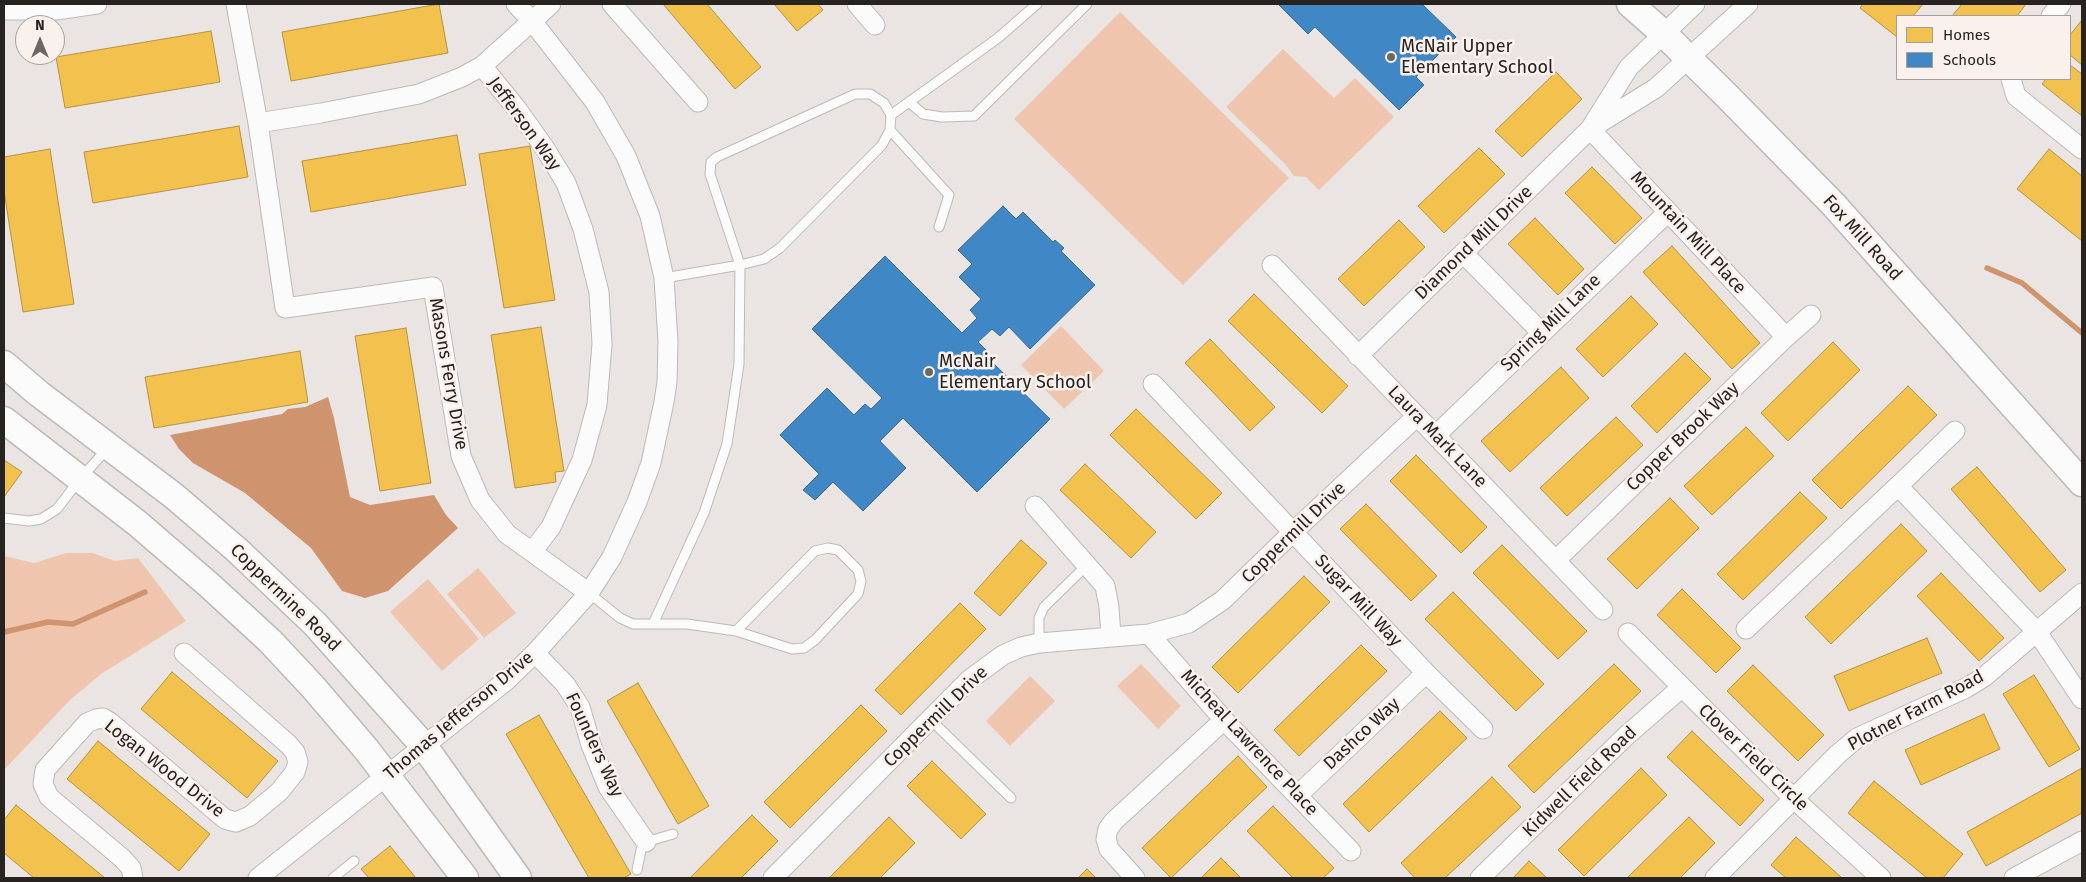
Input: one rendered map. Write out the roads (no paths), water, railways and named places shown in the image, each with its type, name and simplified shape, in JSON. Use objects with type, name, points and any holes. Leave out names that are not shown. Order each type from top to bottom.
[{"type":"street","points":[[4,10],[56,10],[98,4]]},
{"type":"street","name":"Masons Ferry Drive","points":[[236,4],[258,123],[285,308],[433,287],[461,456],[480,500],[507,534],[589,593]]},
{"type":"street","name":"Thomas Jefferson Drive","points":[[258,878],[507,680],[535,653],[589,593],[612,557],[629,521],[651,463],[667,375],[668,319],[664,278],[650,216],[636,177],[620,144],[583,84],[516,4]]},
{"type":"street","points":[[258,123],[419,94],[462,77],[482,66],[551,4]]},
{"type":"street","points":[[612,4],[698,102]]},
{"type":"street","points":[[857,4],[876,25]]},
{"type":"street","name":"Fox Mill Road","points":[[1630,4],[1663,33],[1833,204],[2082,483]]},
{"type":"street","name":"Diamond Mill Drive","points":[[1590,129],[1629,67],[1695,4]]},
{"type":"street","name":"Diamond Mill Drive","points":[[1358,356],[1590,129],[1656,88],[1748,4]]},
{"type":"street","points":[[2052,15],[2061,4]]},
{"type":"street","name":"Jefferson Way","points":[[482,66],[517,109],[544,147],[566,183],[583,229],[599,292],[602,344],[597,405],[582,460],[551,527],[532,552]]},
{"type":"street","points":[[2011,80],[2016,96],[2082,149]]},
{"type":"street","name":"Mountain Mill Place","points":[[1590,129],[1786,337]]},
{"type":"street","name":"Spring Mill Lane","points":[[1436,435],[1668,212]]},
{"type":"street","points":[[1464,254],[1541,332]]},
{"type":"street","name":"Laura Mark Lane","points":[[1272,265],[1603,610]]},
{"type":"street","name":"Copper Brook Way","points":[[1556,560],[1786,337],[1811,316]]},
{"type":"street","name":"Coppermine Road","points":[[4,364],[174,496],[277,587],[315,624],[424,746],[518,878]]},
{"type":"street","name":"Sugar Mill Way","points":[[1153,384],[1426,674],[1482,729]]},
{"type":"street","name":"Coppermill Drive","points":[[773,878],[969,680],[1003,655],[1021,647],[1039,643],[1148,634],[1189,623],[1224,600],[1293,532],[1417,416]]},
{"type":"street","points":[[4,420],[176,556],[270,642],[366,748],[465,878]]},
{"type":"street","points":[[1746,629],[1955,431]]},
{"type":"street","points":[[1898,486],[2037,632],[2082,699]]},
{"type":"street","points":[[1035,506],[1105,586],[1111,636]]},
{"type":"street","name":"Plotner Farm Road","points":[[1715,878],[1838,754],[1857,738],[1966,688],[1984,677],[2082,593]]},
{"type":"street","name":"Clover Field Circle","points":[[1628,633],[1794,799],[1881,878]]},
{"type":"street","name":"Micheal Lawrence Place","points":[[1148,634],[1224,720],[1351,852]]},
{"type":"street","name":"Logan Wood Drive","points":[[133,878],[131,868],[122,858],[49,797],[43,784],[45,770],[87,722],[103,718],[111,723],[225,819],[236,822],[250,816],[279,792],[295,772],[298,762],[295,752],[288,744],[184,653]]},
{"type":"street","name":"Founders Way","points":[[535,653],[565,684],[580,707],[608,786],[646,842]]},
{"type":"street","name":"Dashco Way","points":[[1298,795],[1426,674]]},
{"type":"street","name":"Kidwell Field Road","points":[[1480,878],[1626,736],[1681,688]]},
{"type":"street","points":[[1135,878],[1109,849],[1106,839],[1108,829],[1114,821],[1224,720]]},
{"type":"street","points":[[2014,878],[2082,841]]},
{"type":"lane","points":[[891,115],[998,38],[1037,4]]},
{"type":"lane","points":[[909,102],[923,114],[942,118],[974,116],[1087,4]]},
{"type":"lane","points":[[653,624],[704,513],[727,444],[739,364],[740,265],[710,174],[711,162],[717,157],[855,94],[870,94],[884,102],[891,115],[890,130],[882,145],[780,248],[764,259],[740,265],[664,278]]},
{"type":"lane","points":[[890,130],[949,195],[939,227]]},
{"type":"lane","points":[[4,518],[29,521],[41,518],[57,509],[80,479],[109,447]]},
{"type":"lane","points":[[589,593],[620,618],[633,624],[686,624],[736,631],[792,649],[804,648],[815,640],[858,594],[862,581],[858,570],[838,550],[828,548],[815,551],[736,631]]},
{"type":"lane","points":[[1039,643],[1038,618],[1044,607],[1088,565]]},
{"type":"lane","points":[[931,720],[1011,798]]},
{"type":"lane","points":[[637,870],[640,850],[646,842],[673,834]]},
{"type":"lane","points":[[333,878],[354,861]]},
{"type":"waterway","points":[[1987,268],[2022,283],[2082,333]]},
{"type":"waterway","points":[[4,632],[48,622],[73,624],[145,592]]},
{"type":"place","name":"McNair Upper Elementary School","points":[[1391,57]]},
{"type":"place","name":"McNair Elementary School","points":[[929,372]]}]
